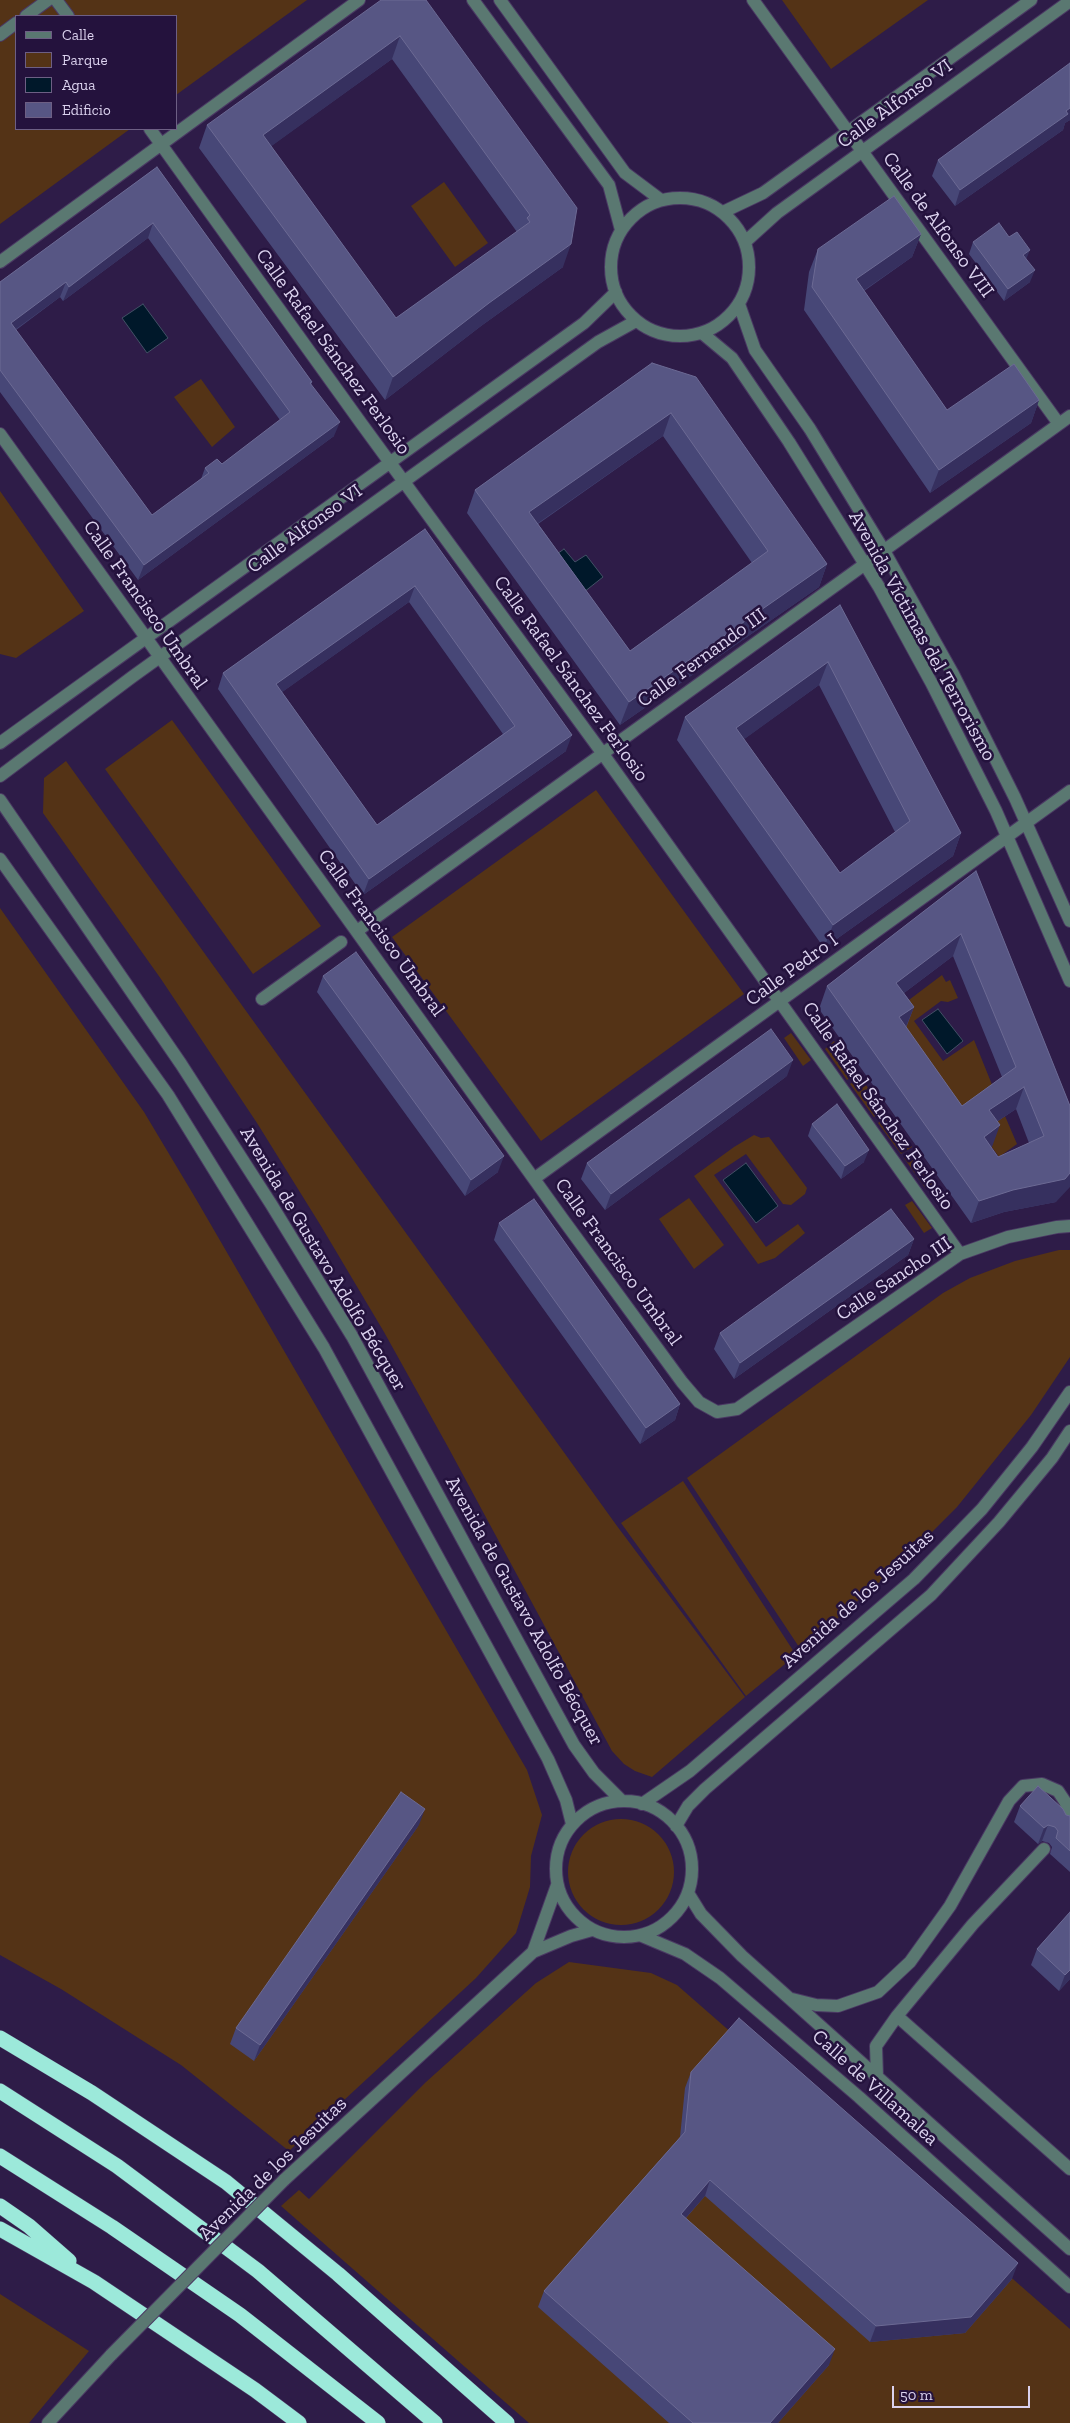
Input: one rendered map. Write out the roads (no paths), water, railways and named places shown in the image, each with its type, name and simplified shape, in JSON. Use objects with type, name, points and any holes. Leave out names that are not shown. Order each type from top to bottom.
[{"type":"highway","points":[[0,2038],[92,2093],[226,2182],[338,2274],[507,2423]]},
{"type":"highway","points":[[0,2091],[117,2166],[258,2271],[435,2423]]},
{"type":"highway","points":[[0,2156],[112,2227],[240,2315],[378,2423]]},
{"type":"highway","points":[[0,2206],[29,2226],[94,2282]]},
{"type":"highway","points":[[0,2229],[94,2282],[255,2390],[299,2423]]},
{"type":"street","points":[[27,15],[48,0]]},
{"type":"street","points":[[56,0],[67,15]]},
{"type":"street","points":[[0,262],[359,0]]},
{"type":"street","points":[[473,0],[609,185],[621,230]]},
{"type":"street","points":[[500,0],[625,173],[661,200]]},
{"type":"street","name":"Calle de Alfonso VIII","points":[[753,0],[1059,424]]},
{"type":"street","name":"Calle Alfonso VI","points":[[723,212],[762,193],[1031,0]]},
{"type":"street","name":"Calle Alfonso VI","points":[[745,242],[777,213],[1070,1]]},
{"type":"street","points":[[0,35],[15,24]]},
{"type":"street","name":"Calle Rafael Sánchez Ferlosio","points":[[151,130],[781,1001],[960,1254]]},
{"type":"street","points":[[677,198],[702,201],[723,212],[736,225],[745,242],[750,260],[749,280],[739,304],[723,322],[702,333],[680,336],[658,333],[636,321],[624,308],[611,276],[612,255],[621,230],[638,211],[661,200],[677,198]]},
{"type":"street","name":"Calle Alfonso VI","points":[[0,743],[584,323],[616,292]]},
{"type":"street","name":"Avenida Víctimas del Terrorismo","points":[[739,304],[755,350],[810,429],[883,549],[953,674],[1027,822],[1070,921]]},
{"type":"street","name":"Calle Alfonso VI","points":[[0,776],[159,658],[598,342],[636,321]]},
{"type":"street","name":"Avenida Víctimas del Terrorismo","points":[[702,333],[732,358],[789,442],[864,563],[932,684],[1008,835],[1070,981]]},
{"type":"street","name":"Calle Fernando III","points":[[357,932],[883,549],[1070,416]]},
{"type":"street","name":"Calle Francisco Umbral","points":[[0,434],[145,639],[682,1382],[699,1402],[717,1412],[736,1409],[755,1398]]},
{"type":"street","name":"Calle Pedro I","points":[[535,1178],[1070,791]]},
{"type":"street","name":"Avenida de Gustavo Adolfo Bécquer","points":[[0,800],[181,1064],[271,1204],[352,1336],[574,1745],[594,1773],[622,1801]]},
{"type":"street","points":[[0,858],[168,1095],[324,1348],[548,1759],[566,1800],[572,1824]]},
{"type":"street","points":[[262,998],[341,942]]},
{"type":"street","name":"Calle Sancho III","points":[[755,1398],[960,1254],[1008,1237],[1070,1226]]},
{"type":"street","name":"Avenida de los Jesuitas","points":[[642,1804],[690,1771],[914,1579],[982,1508],[1032,1447],[1070,1392]]},
{"type":"street","name":"Avenida de los Jesuitas","points":[[676,1826],[688,1806],[705,1789],[931,1595],[1000,1522],[1052,1458],[1070,1431]]},
{"type":"street","points":[[790,1998],[816,2006],[838,2006],[878,1992],[910,1962],[950,1906],[1009,1801],[1023,1786],[1042,1784],[1058,1791],[1066,1803],[1068,1821],[1065,1825]]},
{"type":"street","points":[[622,1801],[642,1804],[660,1812],[684,1836],[691,1856],[692,1875],[688,1893],[675,1915],[662,1927],[642,1936],[619,1938],[592,1930],[570,1912],[557,1885],[555,1864],[561,1842],[572,1824],[588,1811],[609,1803],[622,1801]]},
{"type":"street","points":[[877,2076],[876,2046],[897,2016],[973,1924],[1044,1849]]},
{"type":"street","name":"Avenida de los Jesuitas","points":[[533,1952],[557,1885]]},
{"type":"street","name":"Calle de Villamalea","points":[[688,1893],[701,1914],[742,1956],[1070,2249]]},
{"type":"street","name":"Avenida de los Jesuitas","points":[[48,2423],[111,2355],[284,2180],[533,1952],[571,1936],[592,1930]]},
{"type":"street","name":"Calle de Villamalea","points":[[642,1936],[685,1954],[720,1978],[859,2097],[1070,2287]]},
{"type":"street","points":[[897,2016],[1070,2170]]},
{"type":"water","points":[[143,304],[168,338],[147,353],[122,318]]},
{"type":"water","points":[[564,549],[575,562],[586,555],[603,577],[584,592],[557,554]]},
{"type":"water","points":[[938,1009],[963,1041],[947,1054],[922,1020]]},
{"type":"water","points":[[746,1163],[778,1206],[756,1223],[723,1180]]}]
